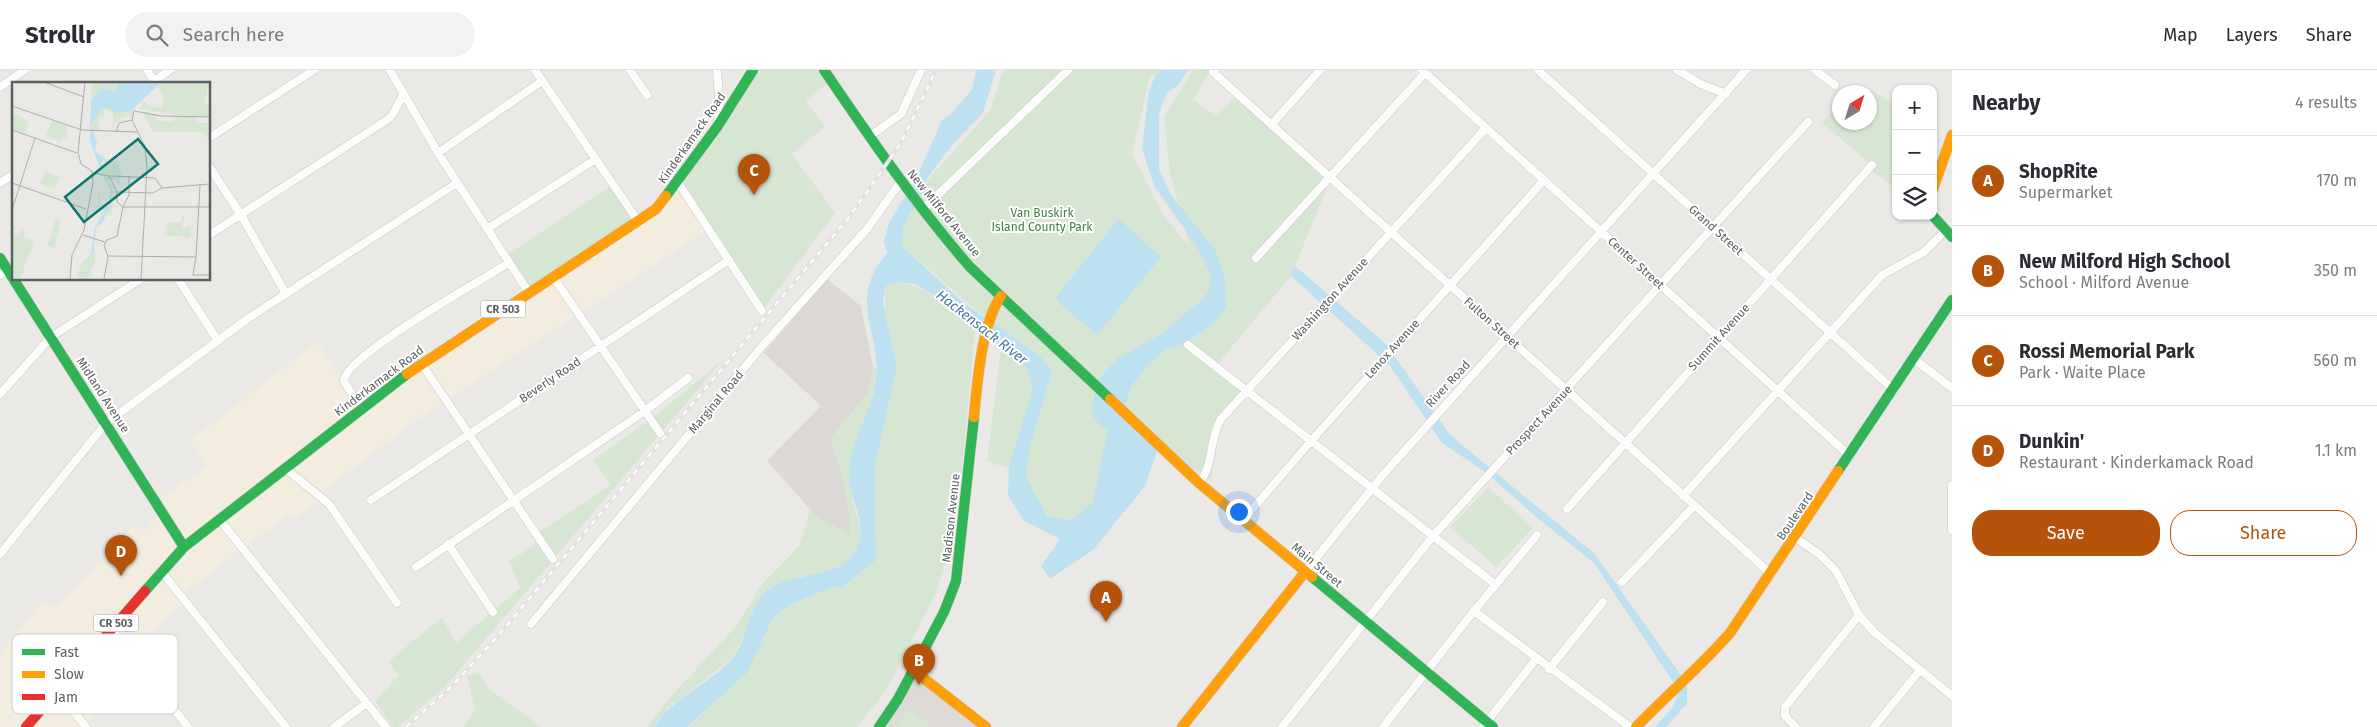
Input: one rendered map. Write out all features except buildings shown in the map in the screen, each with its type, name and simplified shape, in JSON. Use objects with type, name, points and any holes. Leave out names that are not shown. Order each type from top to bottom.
[{"type":"street","points":[[0,87],[25,70]]},
{"type":"street","points":[[147,70],[155,82],[170,70]]},
{"type":"street","points":[[210,137],[314,70]]},
{"type":"street","points":[[390,70],[438,153],[530,293]]},
{"type":"street","points":[[396,79],[398,70]]},
{"type":"street","points":[[535,70],[638,221]]},
{"type":"street","points":[[630,70],[647,95]]},
{"type":"street","points":[[717,70],[719,96],[718,127]]},
{"type":"street","name":"Kinderkamack Road","points":[[107,634],[184,547],[421,362],[554,278],[656,209],[718,127],[753,70]]},
{"type":"street","name":"New Milford Avenue","points":[[824,70],[901,181],[954,249],[1001,296],[1130,417]]},
{"type":"street","points":[[870,136],[901,114],[921,70]]},
{"type":"street","points":[[923,209],[1068,70]]},
{"type":"street","points":[[1271,125],[1320,70]]},
{"type":"street","name":"Grand Street","points":[[1538,70],[1894,390]]},
{"type":"street","points":[[1677,70],[1701,84],[1726,94]]},
{"type":"street","name":"River Road","points":[[1182,727],[1372,488],[1746,70]]},
{"type":"street","points":[[1815,70],[1834,85]]},
{"type":"street","name":"Fulton Street","points":[[1214,71],[1271,125],[1771,574]]},
{"type":"street","points":[[1256,258],[1423,71]]},
{"type":"street","name":"Center Street","points":[[1423,71],[1850,456]]},
{"type":"street","points":[[438,153],[542,81]]},
{"type":"street","points":[[210,235],[387,120],[393,114],[404,95]]},
{"type":"street","name":"Prospect Avenue","points":[[1282,727],[1433,536],[1808,122]]},
{"type":"street","name":"Washington Avenue","points":[[1199,483],[1208,469],[1216,428],[1247,391],[1486,128]]},
{"type":"street","points":[[1937,178],[1952,135]]},
{"type":"street","points":[[487,229],[596,159]]},
{"type":"street","name":"Summit Avenue","points":[[1567,509],[1624,442],[1872,165]]},
{"type":"street","points":[[210,168],[241,215],[286,294]]},
{"type":"street","points":[[0,183],[12,175]]},
{"type":"street","name":"Lenox Avenue","points":[[1243,520],[1544,180]]},
{"type":"street","points":[[677,181],[762,311]]},
{"type":"street","name":"Marginal Road","points":[[531,624],[764,344],[867,229],[901,181]]},
{"type":"street","points":[[0,554],[106,423],[255,314],[457,183]]},
{"type":"street","points":[[1683,496],[1882,275],[1924,252],[1949,234],[1937,220]]},
{"type":"street","name":"Midland Avenue","points":[[0,258],[7,271]]},
{"type":"street","name":"Beverly Road","points":[[372,500],[729,260]]},
{"type":"street","points":[[361,409],[344,382],[348,370],[383,340],[509,263]]},
{"type":"street","points":[[554,278],[660,433]]},
{"type":"street","name":"Midland Avenue","points":[[13,280],[184,547]]},
{"type":"street","points":[[0,394],[51,337],[139,280]]},
{"type":"street","points":[[179,280],[218,340]]},
{"type":"street","name":"Madison Avenue","points":[[879,727],[898,699],[944,612],[956,581],[975,405],[985,338],[993,307],[1001,296]]},
{"type":"street","name":"Boulevard","points":[[1636,727],[1673,688],[1721,645],[1796,538],[1952,300]]},
{"type":"street","points":[[1188,345],[1496,586]]},
{"type":"street","points":[[1914,359],[1952,388]]},
{"type":"street","points":[[421,362],[553,559]]},
{"type":"street","points":[[416,567],[513,499],[645,411],[688,378]]},
{"type":"street","name":"Main Street","points":[[1130,417],[1199,483],[1488,725]]},
{"type":"street","points":[[286,469],[329,504],[396,603]]},
{"type":"street","points":[[1952,485],[1952,530]]},
{"type":"street","points":[[1622,582],[1694,506]]},
{"type":"street","points":[[219,519],[386,727]]},
{"type":"street","points":[[1383,727],[1474,611],[1537,536]]},
{"type":"street","points":[[1796,538],[1819,554],[1836,571],[1860,615],[1874,632],[1952,696]]},
{"type":"street","points":[[448,544],[493,612]]},
{"type":"street","points":[[161,572],[286,727]]},
{"type":"street","points":[[1549,669],[1603,602]]},
{"type":"street","points":[[1474,611],[1549,669],[1630,727]]},
{"type":"street","points":[[1796,727],[1787,720],[1785,709],[1860,615]]},
{"type":"street","points":[[110,630],[113,634]]},
{"type":"street","points":[[1488,725],[1536,659]]},
{"type":"street","points":[[913,670],[986,727]]},
{"type":"street","points":[[1874,727],[1920,670]]},
{"type":"street","points":[[334,727],[368,704]]},
{"type":"street","name":"Kinderkamack Road","points":[[26,727],[38,714]]},
{"type":"street","points":[[76,714],[86,727]]},
{"type":"street","points":[[178,714],[188,727]]},
{"type":"shaded area","points":[[677,181],[709,229],[419,418],[316,496],[318,502],[293,519],[290,514],[242,548],[181,596],[185,602],[149,634],[16,634],[44,600],[57,608],[135,524],[143,532],[162,512],[155,501],[207,466],[190,441],[317,342],[361,409],[626,231]]},
{"type":"shaded area","points":[[827,279],[861,306],[873,367],[868,393],[830,439],[845,480],[850,506],[850,533],[820,520],[767,461],[821,406],[764,353]]},
{"type":"shaded area","points":[[12,639],[12,714],[95,714],[80,727],[0,727],[0,654]]},
{"type":"shaded area","points":[[913,670],[986,727],[879,727]]},
{"type":"green space","points":[[753,70],[824,70],[831,81],[806,101],[825,127],[792,154],[835,213],[762,311],[677,181]]},
{"type":"green space","name":"Van Buskirk Island County Park","points":[[1003,70],[1170,70],[1165,74],[1150,76],[1132,154],[1163,215],[1190,247],[1170,173],[1164,117],[1193,70],[1211,70],[1193,99],[1215,116],[1239,93],[1332,175],[1291,276],[1215,367],[1244,391],[1214,430],[1212,481],[1159,446],[1109,428],[1093,502],[1071,520],[1047,516],[1030,486],[1019,474],[987,462],[1003,333],[902,246],[900,226],[924,184],[990,111]]},
{"type":"green space","points":[[1877,94],[1892,104],[1892,186],[1869,168],[1872,165],[1822,123],[1832,112],[1832,130],[1877,130]]},
{"type":"green space","points":[[613,184],[638,221],[529,293],[505,256]]},
{"type":"green space","points":[[898,282],[931,294],[975,330],[954,557],[944,566],[936,593],[885,692],[857,727],[688,727],[747,673],[773,618],[791,604],[834,587],[845,586],[875,560],[874,470],[897,367],[885,312],[886,286]]},
{"type":"green space","points":[[723,360],[445,687],[398,727],[393,727],[375,701],[399,675],[388,662],[442,617],[456,643],[520,588],[509,561],[534,546],[536,534],[611,485],[593,460],[657,414]]},
{"type":"green space","points":[[873,367],[878,369],[870,407],[864,424],[852,500],[861,529],[860,541],[853,557],[840,568],[797,577],[768,590],[752,616],[747,632],[731,659],[668,708],[655,727],[648,727],[666,702],[736,626],[763,583],[800,545],[810,509],[820,520],[850,533],[844,485],[830,439],[868,393]]},
{"type":"green space","points":[[1488,487],[1533,528],[1496,567],[1450,527]]},
{"type":"green space","points":[[478,673],[488,688],[541,727],[464,727],[475,710],[467,676]]},
{"type":"green space","points":[[910,709],[931,727],[895,727]]},
{"type":"water","name":"Hackensack River","points":[[976,70],[996,70],[983,113],[952,145],[928,177],[919,199],[903,228],[902,246],[964,303],[1040,356],[1052,371],[1029,449],[1026,477],[1047,516],[1071,520],[1093,502],[1108,428],[1101,427],[1093,416],[1092,406],[1099,378],[1118,358],[1161,334],[1204,298],[1209,290],[1211,275],[1196,245],[1154,186],[1142,148],[1149,91],[1154,78],[1162,70],[1189,70],[1176,87],[1168,92],[1162,103],[1159,116],[1159,169],[1172,196],[1215,250],[1224,275],[1226,306],[1218,318],[1205,330],[1182,344],[1163,351],[1145,368],[1130,388],[1123,416],[1159,446],[1145,486],[1094,549],[1050,579],[1041,566],[1060,539],[1023,520],[1008,495],[1009,467],[1031,395],[1032,382],[1027,368],[1012,354],[958,318],[937,297],[915,284],[898,282],[886,286],[883,302],[897,367],[874,470],[876,560],[844,586],[834,587],[791,604],[773,618],[747,673],[687,727],[655,727],[680,699],[712,677],[731,660],[741,643],[755,606],[767,591],[792,579],[832,570],[843,564],[852,555],[859,542],[861,534],[859,518],[849,476],[852,453],[872,397],[877,368],[867,304],[868,288],[875,271],[887,253],[884,241],[889,223],[918,174],[942,120],[954,111],[972,89]]},
{"type":"water","points":[[1117,220],[1121,221],[1161,257],[1097,335],[1058,302],[1056,297]]},
{"type":"water","points":[[1295,266],[1386,344],[1451,436],[1595,554],[1681,675],[1687,688],[1687,704],[1666,727],[1655,727],[1673,707],[1679,691],[1594,563],[1537,518],[1488,474],[1442,443],[1390,366],[1291,276]]},
{"type":"railway","points":[[406,727],[449,689],[497,637],[850,216],[901,143],[936,70]]},
{"type":"traffic: fast","points":[[666,196],[717,127],[753,70]]},
{"type":"traffic: fast","points":[[824,70],[876,146],[950,244],[970,267],[1110,399]]},
{"type":"traffic: fast","points":[[1937,220],[1952,237]]},
{"type":"traffic: fast","points":[[0,258],[12,277]]},
{"type":"traffic: fast","points":[[14,280],[184,547]]},
{"type":"traffic: fast","points":[[1838,471],[1952,300]]},
{"type":"traffic: fast","points":[[145,591],[184,547],[407,374]]},
{"type":"traffic: fast","points":[[879,727],[898,699],[944,612],[956,581],[974,417]]},
{"type":"traffic: fast","points":[[1312,577],[1493,727]]},
{"type":"traffic: slow","points":[[1937,178],[1952,135]]},
{"type":"traffic: slow","points":[[407,374],[656,209],[666,196]]},
{"type":"traffic: slow","points":[[974,417],[985,337],[989,322],[1001,296]]},
{"type":"traffic: slow","points":[[1110,399],[1199,483],[1312,577]]},
{"type":"traffic: slow","points":[[1636,727],[1730,633],[1838,471]]},
{"type":"traffic: slow","points":[[1182,727],[1305,572]]},
{"type":"traffic: slow","points":[[913,670],[986,727]]},
{"type":"traffic: jam","points":[[107,634],[145,591]]},
{"type":"traffic: jam","points":[[26,727],[37,714]]},
{"type":"place","name":"Rossi Memorial Park","points":[[754,195]]},
{"type":"place","name":"Dunkin'","points":[[121,576]]},
{"type":"place","name":"ShopRite","points":[[1106,622]]},
{"type":"place","name":"New Milford High School","points":[[919,685]]}]
